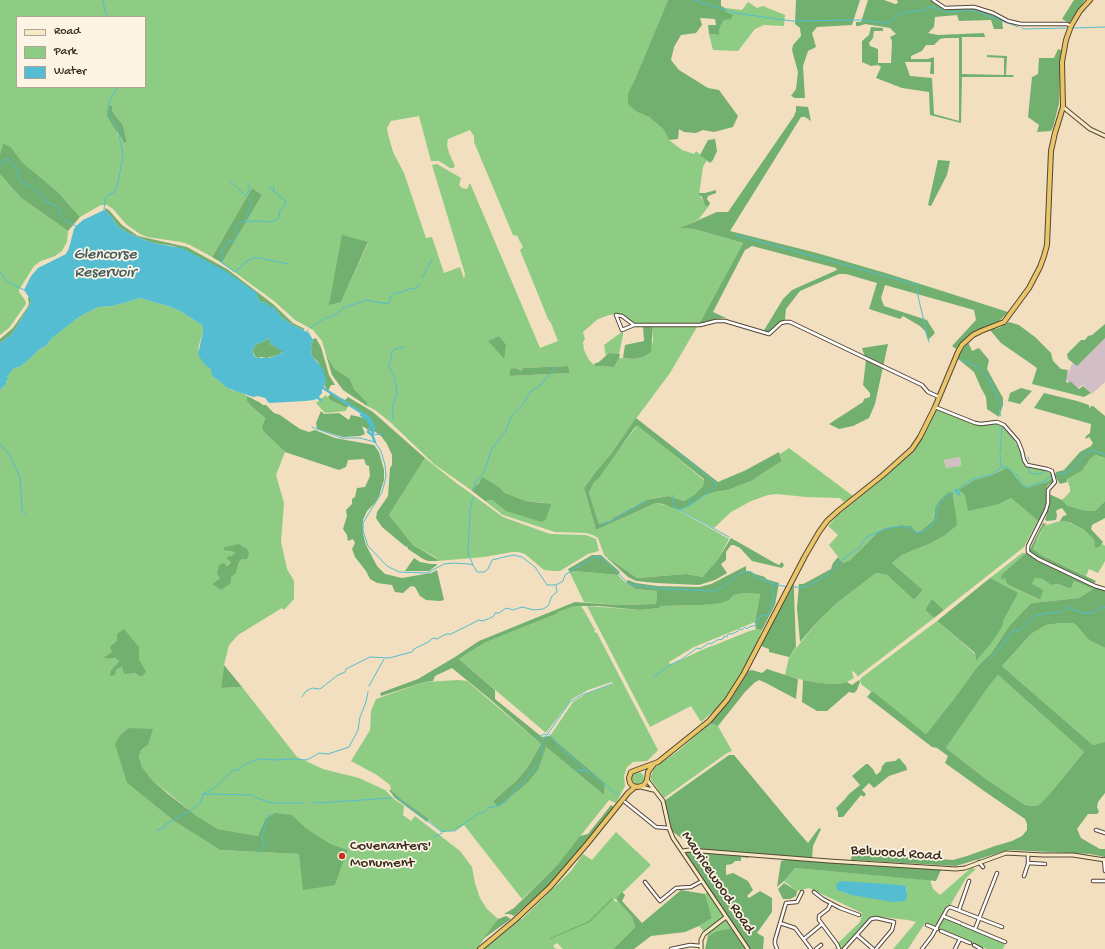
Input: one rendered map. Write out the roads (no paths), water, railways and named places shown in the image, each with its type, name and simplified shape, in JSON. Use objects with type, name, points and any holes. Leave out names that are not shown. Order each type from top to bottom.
[{"type":"highway","points":[[480,949],[515,920],[550,887],[628,793],[635,787],[644,785],[650,769],[654,764],[709,720],[728,700],[744,673],[810,547],[827,521],[912,449],[920,437],[935,407],[962,345],[981,331],[1004,322],[1029,288],[1042,261],[1047,245],[1051,151],[1063,107],[1062,62],[1066,40],[1070,27],[1080,11],[1090,0]]},
{"type":"highway","points":[[628,793],[630,783],[629,778],[634,770],[654,764]]},
{"type":"highway","points":[[639,769],[644,772],[647,778]]},
{"type":"highway","points":[[630,783],[635,787]]},
{"type":"street","points":[[933,0],[945,8],[974,7],[993,13],[1008,21],[1020,24],[1067,24],[1070,27]]},
{"type":"street","points":[[1063,107],[1090,129],[1105,136]]},
{"type":"street","points":[[634,325],[622,316],[616,315],[622,330],[634,325],[700,325],[716,321],[725,321],[770,334],[781,323],[790,322],[922,385],[928,392],[939,397]]},
{"type":"street","points":[[935,407],[976,423],[981,424],[998,422],[1004,425],[1018,442],[1027,465],[1052,471],[1055,482],[1048,490],[1048,503],[1046,510],[1028,546],[1028,552],[1038,559],[1095,586],[1105,589]]},
{"type":"street","name":"Mauricewood Road","points":[[647,778],[663,801],[669,828],[673,838],[748,949]]},
{"type":"street","points":[[642,786],[655,791]]},
{"type":"street","name":"Mauricewood Road","points":[[625,802],[656,827],[669,828]]},
{"type":"street","points":[[1096,830],[1105,832]]},
{"type":"street","name":"Belwood Road","points":[[683,851],[689,850],[949,869],[961,869],[1006,853],[1073,855],[1104,860]]},
{"type":"street","points":[[1024,876],[1028,863],[1028,854]]},
{"type":"street","points":[[1104,860],[1105,871]]},
{"type":"street","points":[[979,862],[982,867]]},
{"type":"street","points":[[1028,863],[1045,864]]},
{"type":"street","points":[[975,929],[998,873]]},
{"type":"street","points":[[1093,881],[1105,881]]},
{"type":"street","points":[[645,882],[660,901],[676,888],[685,888],[702,882]]},
{"type":"street","points":[[959,910],[969,883],[964,883]]},
{"type":"street","points":[[777,949],[774,942],[786,903],[797,902],[802,892]]},
{"type":"street","points":[[814,892],[831,903],[859,915]]},
{"type":"street","points":[[831,903],[828,909],[819,916],[819,920],[839,949]]},
{"type":"street","points":[[922,949],[937,929],[950,907],[1002,927]]},
{"type":"street","points":[[944,915],[961,924],[1005,942]]},
{"type":"street","points":[[671,949],[690,945],[701,947],[701,940],[704,934],[726,917]]},
{"type":"street","points":[[844,949],[872,918],[894,922],[892,930],[876,949]]},
{"type":"street","points":[[780,923],[794,927],[811,949]]},
{"type":"street","points":[[804,939],[822,924]]},
{"type":"street","points":[[927,925],[937,929]]},
{"type":"street","points":[[941,931],[970,943]]},
{"type":"street","points":[[857,935],[873,949]]},
{"type":"street","points":[[955,949],[960,939]]},
{"type":"street","points":[[816,949],[821,945]]},
{"type":"street","points":[[974,946],[981,949]]},
{"type":"water","name":"Glencorse Reservoir","points":[[104,210],[118,226],[128,233],[153,243],[182,248],[224,270],[257,293],[258,299],[261,302],[266,303],[272,308],[273,306],[281,317],[309,333],[313,340],[311,348],[312,356],[323,369],[326,382],[322,393],[314,400],[269,403],[265,398],[258,396],[253,397],[227,388],[214,378],[211,373],[211,369],[205,365],[198,355],[203,330],[202,325],[180,311],[141,298],[113,306],[98,307],[79,317],[52,338],[46,346],[41,348],[20,367],[14,368],[7,377],[8,380],[6,381],[6,384],[0,390],[0,343],[12,334],[30,305],[31,300],[24,290],[31,276],[38,268],[66,254],[74,229],[83,220]],"holes":[[[268,338],[270,344],[278,348],[279,351],[283,350],[283,352],[269,358],[258,358],[254,356],[252,350],[257,344]]]},
{"type":"water","points":[[840,881],[902,885],[906,886],[907,896],[905,901],[894,902],[851,895],[837,890],[836,885]]},
{"type":"waterway","points":[[103,0],[105,12],[108,16]]},
{"type":"waterway","points":[[693,0],[735,13],[792,21],[859,20],[889,23],[900,14],[921,11],[928,7],[933,7],[947,12],[973,10],[1018,27]]},
{"type":"waterway","points":[[1073,28],[1105,27]]},
{"type":"waterway","points":[[1022,28],[1066,28]]},
{"type":"waterway","points":[[104,210],[105,199],[108,195],[114,193],[118,183],[123,155],[118,129],[108,113],[109,102],[116,88]]},
{"type":"waterway","points":[[0,164],[7,158],[17,169],[20,180],[23,183],[32,187],[44,198],[45,202],[49,202],[59,208],[60,214],[66,221],[76,226]]},
{"type":"waterway","points":[[229,180],[246,196],[250,188],[249,186]]},
{"type":"waterway","points":[[274,186],[273,191],[286,201],[285,206],[280,210],[279,218],[272,222],[240,222],[236,227],[237,234],[234,241],[229,241],[221,251],[223,255],[222,263],[235,272],[245,262],[253,258],[288,264]]},
{"type":"waterway","points":[[269,187],[272,190]]},
{"type":"waterway","points":[[245,221],[251,202],[249,199]]},
{"type":"waterway","points":[[736,235],[918,285],[917,292],[929,342]]},
{"type":"waterway","points":[[422,278],[432,259]]},
{"type":"waterway","points":[[0,272],[8,282],[24,290]]},
{"type":"waterway","points":[[310,328],[325,318],[337,314],[343,308],[366,300],[388,304],[394,293],[400,293],[416,288],[419,284]]},
{"type":"waterway","points":[[393,420],[393,404],[397,393],[394,380],[395,378],[388,365],[390,363],[392,352],[395,349],[404,347]]},
{"type":"waterway","points":[[959,359],[978,367],[988,378],[1002,406],[999,410],[1001,416]]},
{"type":"waterway","points":[[474,491],[475,483],[484,473],[490,454],[494,446],[505,432],[512,415],[525,402],[532,390],[540,386],[555,367]]},
{"type":"waterway","points":[[323,388],[368,417],[373,424],[374,430],[372,435],[375,442]]},
{"type":"waterway","points":[[361,415],[367,419],[371,425],[368,432],[372,435]]},
{"type":"waterway","points":[[1000,454],[1002,426]]},
{"type":"waterway","points":[[312,427],[342,438],[360,438],[375,442],[381,451],[386,476],[384,485],[382,492],[363,523],[363,531],[368,546],[387,566],[399,572],[427,573],[444,564],[453,563],[473,565],[477,572],[484,572],[488,569],[492,560],[513,555],[522,557],[535,567],[547,585],[556,585],[563,581],[565,575],[596,556],[604,559],[629,584],[638,586],[715,591],[743,572],[751,572],[756,577],[787,587]]},
{"type":"waterway","points":[[372,435],[383,434]]},
{"type":"waterway","points":[[0,443],[9,454],[20,477],[22,511],[27,516]]},
{"type":"waterway","points":[[675,450],[717,484],[713,489],[689,506],[680,510]]},
{"type":"waterway","points":[[790,587],[806,587],[828,575],[840,561],[859,548],[867,537],[885,529],[901,526],[910,528],[917,533],[923,532],[933,525],[938,504],[945,497],[973,479],[990,475],[1003,467],[1008,468],[1018,476],[1021,483],[1027,487],[1046,481],[1048,477],[1066,473],[1074,467],[1085,453],[1093,450],[1105,455]]},
{"type":"waterway","points":[[1000,456],[1001,466],[1003,466]]},
{"type":"waterway","points":[[1028,468],[1029,472],[1035,474],[1041,474],[1044,470]]},
{"type":"waterway","points":[[956,490],[959,494]]},
{"type":"waterway","points":[[673,495],[676,508],[729,537]]},
{"type":"waterway","points":[[473,497],[470,511],[468,553],[473,565]]},
{"type":"waterway","points":[[689,505],[690,498]]},
{"type":"waterway","points":[[602,524],[611,521],[646,501]]},
{"type":"waterway","points":[[653,678],[668,666],[682,659],[697,648],[700,649],[709,643],[711,644],[717,640],[723,639],[724,636],[727,637],[728,634],[732,634],[739,629],[742,630],[745,627],[747,629],[757,625],[758,619],[763,615],[767,616],[771,609],[774,595],[772,592],[773,583]]},
{"type":"waterway","points":[[302,697],[306,691],[312,688],[320,689],[338,675],[345,672],[346,669],[370,657],[389,658],[412,652],[414,649],[433,638],[437,639],[446,634],[451,634],[479,620],[482,621],[488,619],[494,616],[495,613],[499,613],[506,608],[513,610],[522,607],[534,610],[543,609],[548,606],[552,596],[557,592],[556,586]]},
{"type":"waterway","points":[[990,659],[1013,630],[1019,631],[1037,615],[1056,613],[1062,611],[1066,607],[1083,613],[1093,613],[1105,607]]},
{"type":"waterway","points":[[369,686],[384,659]]},
{"type":"waterway","points":[[542,742],[570,702],[582,695],[612,684]]},
{"type":"waterway","points":[[203,794],[214,788],[233,770],[238,770],[244,765],[259,759],[307,760],[319,753],[328,754],[349,747],[358,730],[360,717],[368,692]]},
{"type":"waterway","points":[[538,737],[545,734],[546,735]]},
{"type":"waterway","points":[[549,734],[566,753],[574,758],[575,761],[618,795]]},
{"type":"waterway","points":[[541,744],[543,752],[542,755]]},
{"type":"waterway","points":[[394,797],[442,832],[455,831],[479,813],[483,813],[489,807],[494,807],[506,802],[518,786],[523,784],[539,762]]},
{"type":"waterway","points":[[575,770],[588,771]]},
{"type":"waterway","points":[[157,830],[164,828],[166,824],[191,810],[201,802],[203,794],[252,795],[272,803],[303,803]]},
{"type":"waterway","points":[[313,802],[320,803],[390,798]]},
{"type":"waterway","points":[[259,853],[263,846],[262,836],[270,814]]},
{"type":"waterway","points":[[434,837],[442,833]]},
{"type":"place","name":"Covenanters' Monument","points":[[342,856]]}]
